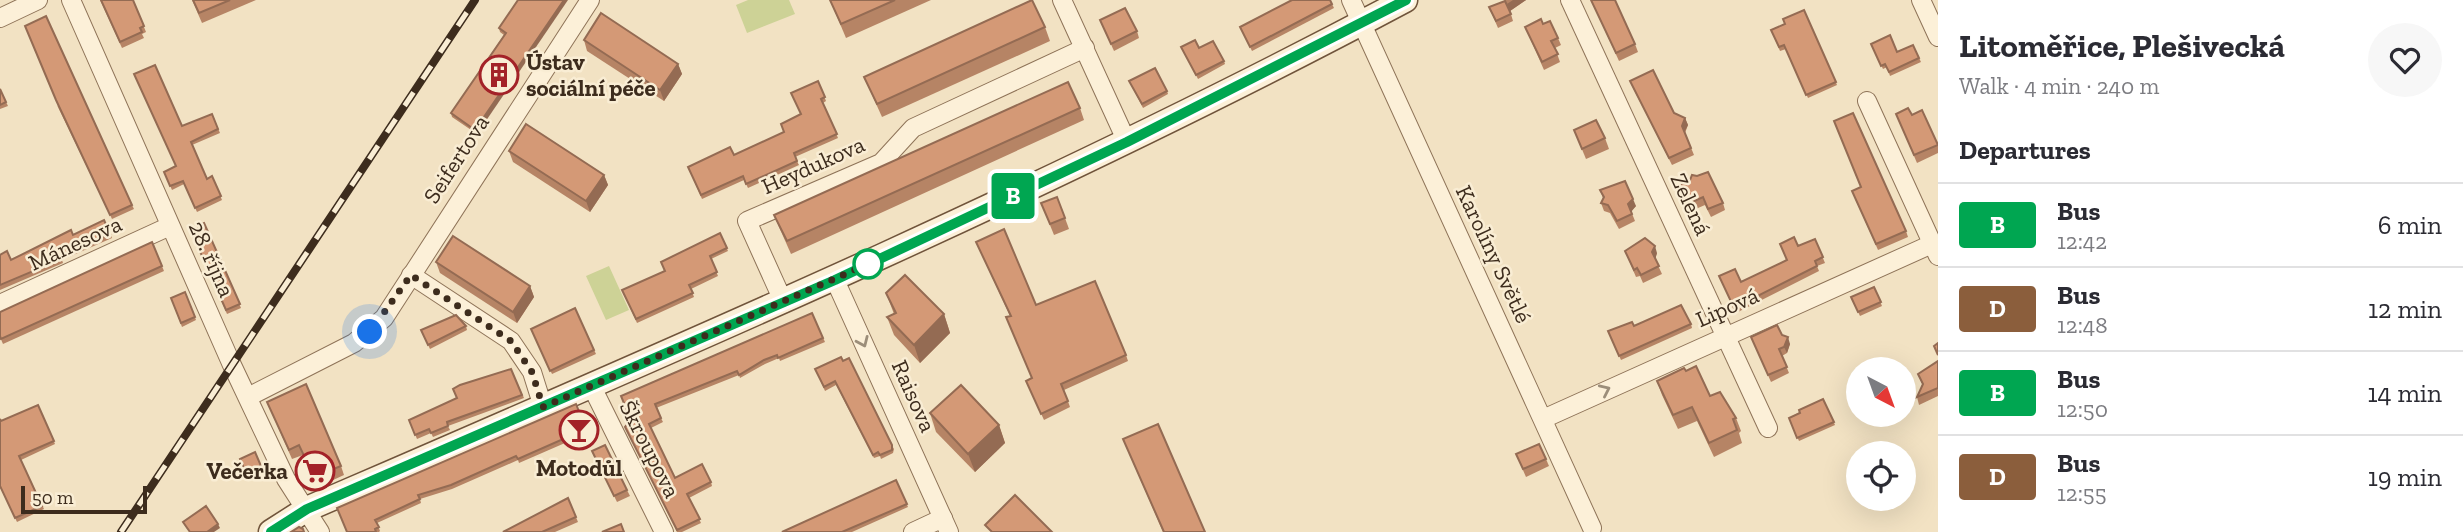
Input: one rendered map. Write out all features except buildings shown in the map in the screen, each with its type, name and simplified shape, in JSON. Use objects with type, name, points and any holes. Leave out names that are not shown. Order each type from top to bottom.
[{"type":"street","points":[[0,18],[38,0]]},
{"type":"street","name":"28. října","points":[[71,0],[170,226],[286,479],[320,532]]},
{"type":"street","name":"Seifertova","points":[[248,397],[370,332],[411,275],[590,0]]},
{"type":"street","points":[[1062,0],[1127,142]]},
{"type":"street","name":"Karolíny Světlé","points":[[1351,0],[1592,528]]},
{"type":"street","points":[[271,532],[307,509],[835,280],[1127,142],[1405,0]]},
{"type":"street","name":"Zelená","points":[[1570,0],[1768,428]]},
{"type":"street","points":[[1921,0],[1938,37]]},
{"type":"street","name":"Heydukova","points":[[784,303],[747,221],[881,163],[913,128],[1085,48]]},
{"type":"street","points":[[1867,101],[1935,250]]},
{"type":"street","name":"Mánesova","points":[[0,304],[170,226]]},
{"type":"street","name":"Lipová","points":[[1543,419],[1725,335],[1935,250]]},
{"type":"street","points":[[411,275],[511,341],[532,372],[543,407]]},
{"type":"street","name":"Raisova","points":[[835,280],[946,525]]},
{"type":"street","name":"Škroupova","points":[[592,387],[664,532]]},
{"type":"street","points":[[913,532],[946,525]]},
{"type":"green space","points":[[748,0],[789,0],[795,14],[747,33],[736,5]]},
{"type":"green space","points":[[609,266],[629,310],[606,320],[586,276]]},
{"type":"railway","points":[[121,532],[475,0]]},
{"type":"bus line","name":"B","points":[[271,532],[307,509],[835,280],[1127,142],[1406,0]]},
{"type":"place","name":"Ústav sociální péče","points":[[499,75]]},
{"type":"place","name":"Motodůl","points":[[579,430]]},
{"type":"place","name":"Večerka","points":[[315,471]]},
{"type":"route","points":[[370,332],[383,318],[411,275],[511,341],[532,372],[543,407],[868,264]]}]
